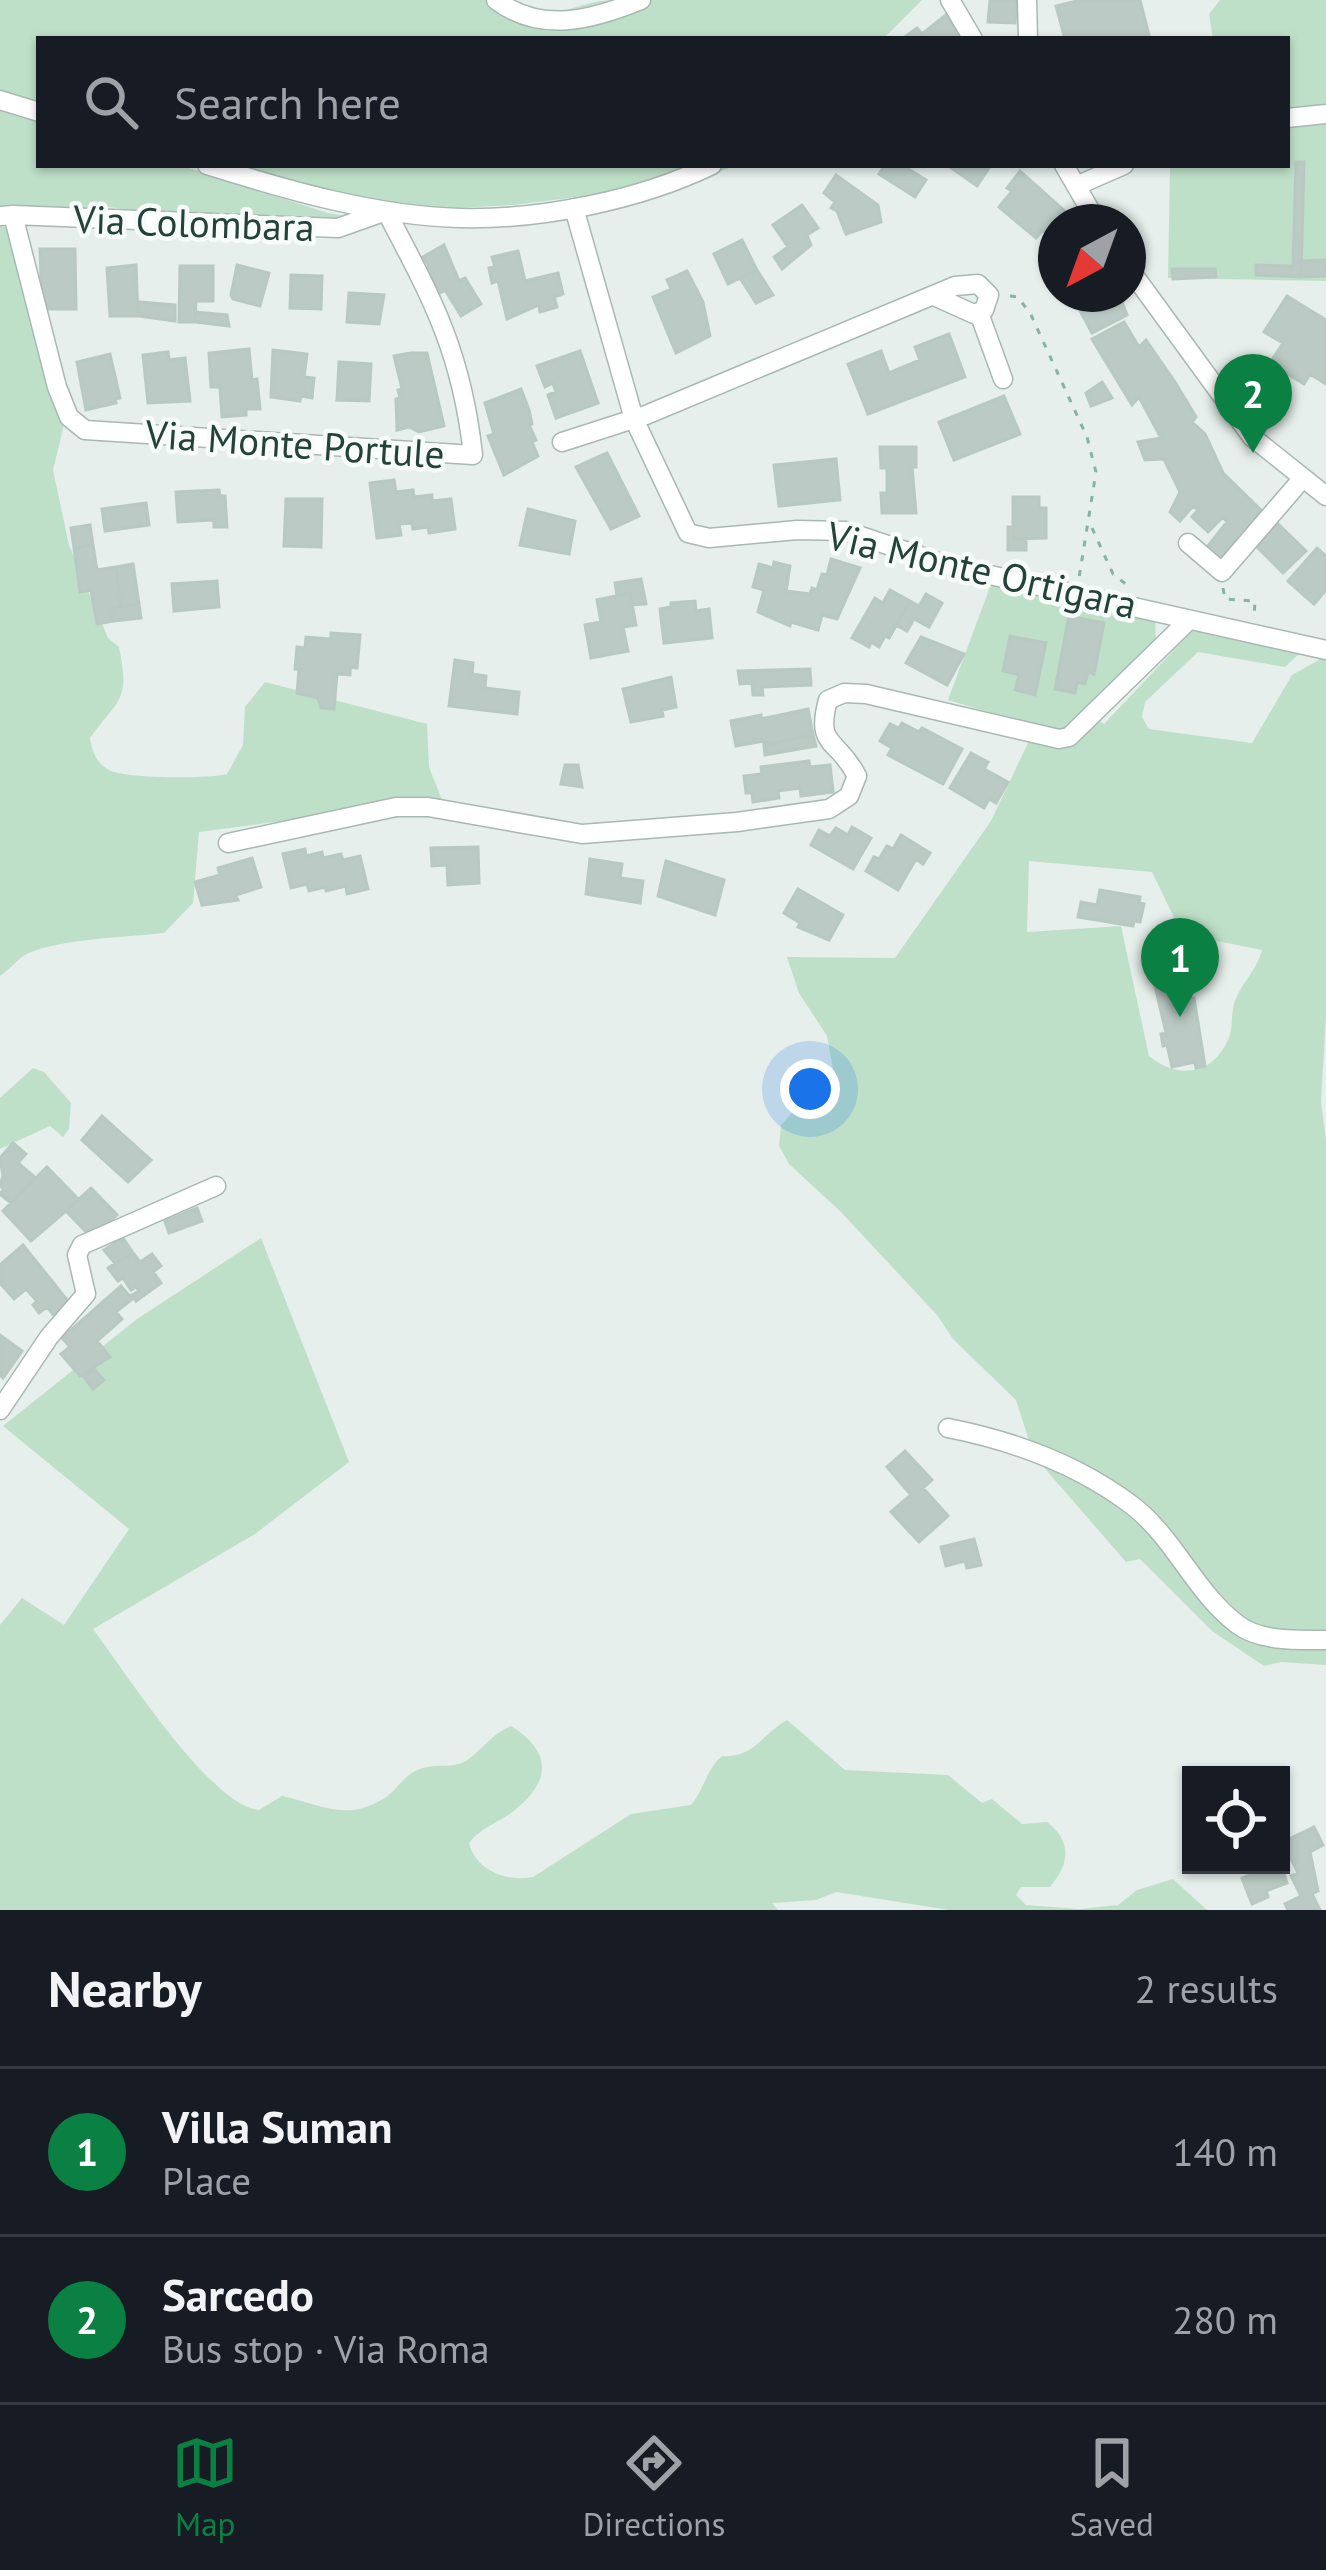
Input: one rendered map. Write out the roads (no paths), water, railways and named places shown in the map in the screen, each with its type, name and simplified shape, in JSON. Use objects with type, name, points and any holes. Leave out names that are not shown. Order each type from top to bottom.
[{"type":"street","points":[[496,0],[514,14],[545,22],[582,19],[641,0]]},
{"type":"street","points":[[950,0],[972,36]]},
{"type":"street","points":[[1028,0],[1028,36]]},
{"type":"street","points":[[0,100],[36,111]]},
{"type":"street","points":[[1290,118],[1326,114]]},
{"type":"street","points":[[218,168],[386,211],[462,218],[574,208],[672,184],[706,168]]},
{"type":"street","points":[[1066,168],[1086,204]]},
{"type":"street","points":[[1076,186],[1117,168]]},
{"type":"street","name":"Via Monte Ortigara","points":[[574,208],[634,419],[688,533],[698,537],[846,531],[950,566],[1326,650]]},
{"type":"street","name":"Via Monte Portule","points":[[6,215],[57,387],[69,417],[86,430],[473,455],[467,401],[453,346],[386,211]]},
{"type":"street","name":"Via Colombara","points":[[6,215],[338,228],[386,211]]},
{"type":"street","points":[[562,442],[634,419],[968,282],[989,295],[980,313],[1003,380]]},
{"type":"street","points":[[1146,292],[1252,437],[1326,496]]},
{"type":"street","points":[[934,296],[969,313],[980,313]]},
{"type":"street","points":[[1188,543],[1222,572],[1302,479]]},
{"type":"street","points":[[228,843],[396,807],[428,807],[582,834],[737,822],[829,809],[849,796],[857,776],[846,754],[825,737],[821,722],[828,700],[844,693],[866,694],[1059,739],[1069,737],[1189,620]]},
{"type":"street","points":[[0,1410],[86,1294],[77,1255],[82,1245],[216,1186]]},
{"type":"street","points":[[948,1428],[1054,1458],[1135,1507],[1239,1627],[1283,1640],[1326,1640]]},
{"type":"place","name":"Sarcedo","points":[[1253,453]]},
{"type":"place","name":"Villa Suman","points":[[1180,1017]]}]
